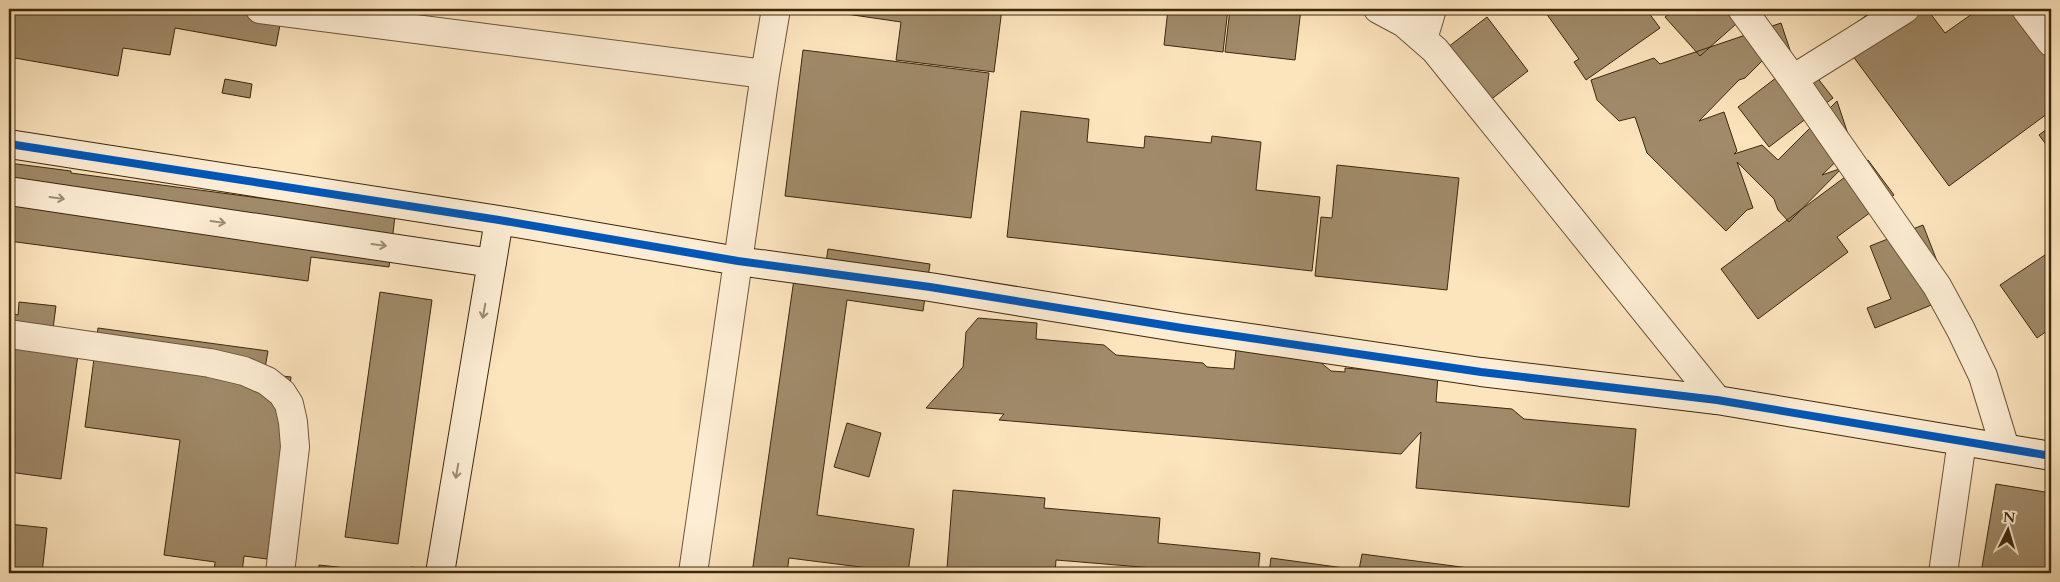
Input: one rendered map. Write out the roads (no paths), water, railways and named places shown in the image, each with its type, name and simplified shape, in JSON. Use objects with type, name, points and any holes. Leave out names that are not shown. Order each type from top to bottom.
[{"type":"street","points":[[260,9],[765,74]]},
{"type":"street","points":[[694,573],[765,74],[776,9]]},
{"type":"street","points":[[1378,9],[1404,23],[1435,50],[1717,400]]},
{"type":"street","points":[[1423,39],[1432,9]]},
{"type":"street","points":[[1742,9],[1937,286],[1983,376],[2005,448]]},
{"type":"street","points":[[1793,79],[1905,9]]},
{"type":"street","points":[[2026,9],[2051,42]]},
{"type":"street","points":[[9,144],[500,220],[738,261],[930,287],[1182,328],[1481,372],[1717,400],[2051,456]]},
{"type":"street","points":[[9,192],[492,263]]},
{"type":"street","points":[[440,573],[500,220]]},
{"type":"street","points":[[9,334],[210,363],[244,371],[267,382],[282,393],[289,404],[295,446],[280,573]]},
{"type":"street","points":[[1943,573],[1962,441]]}]
